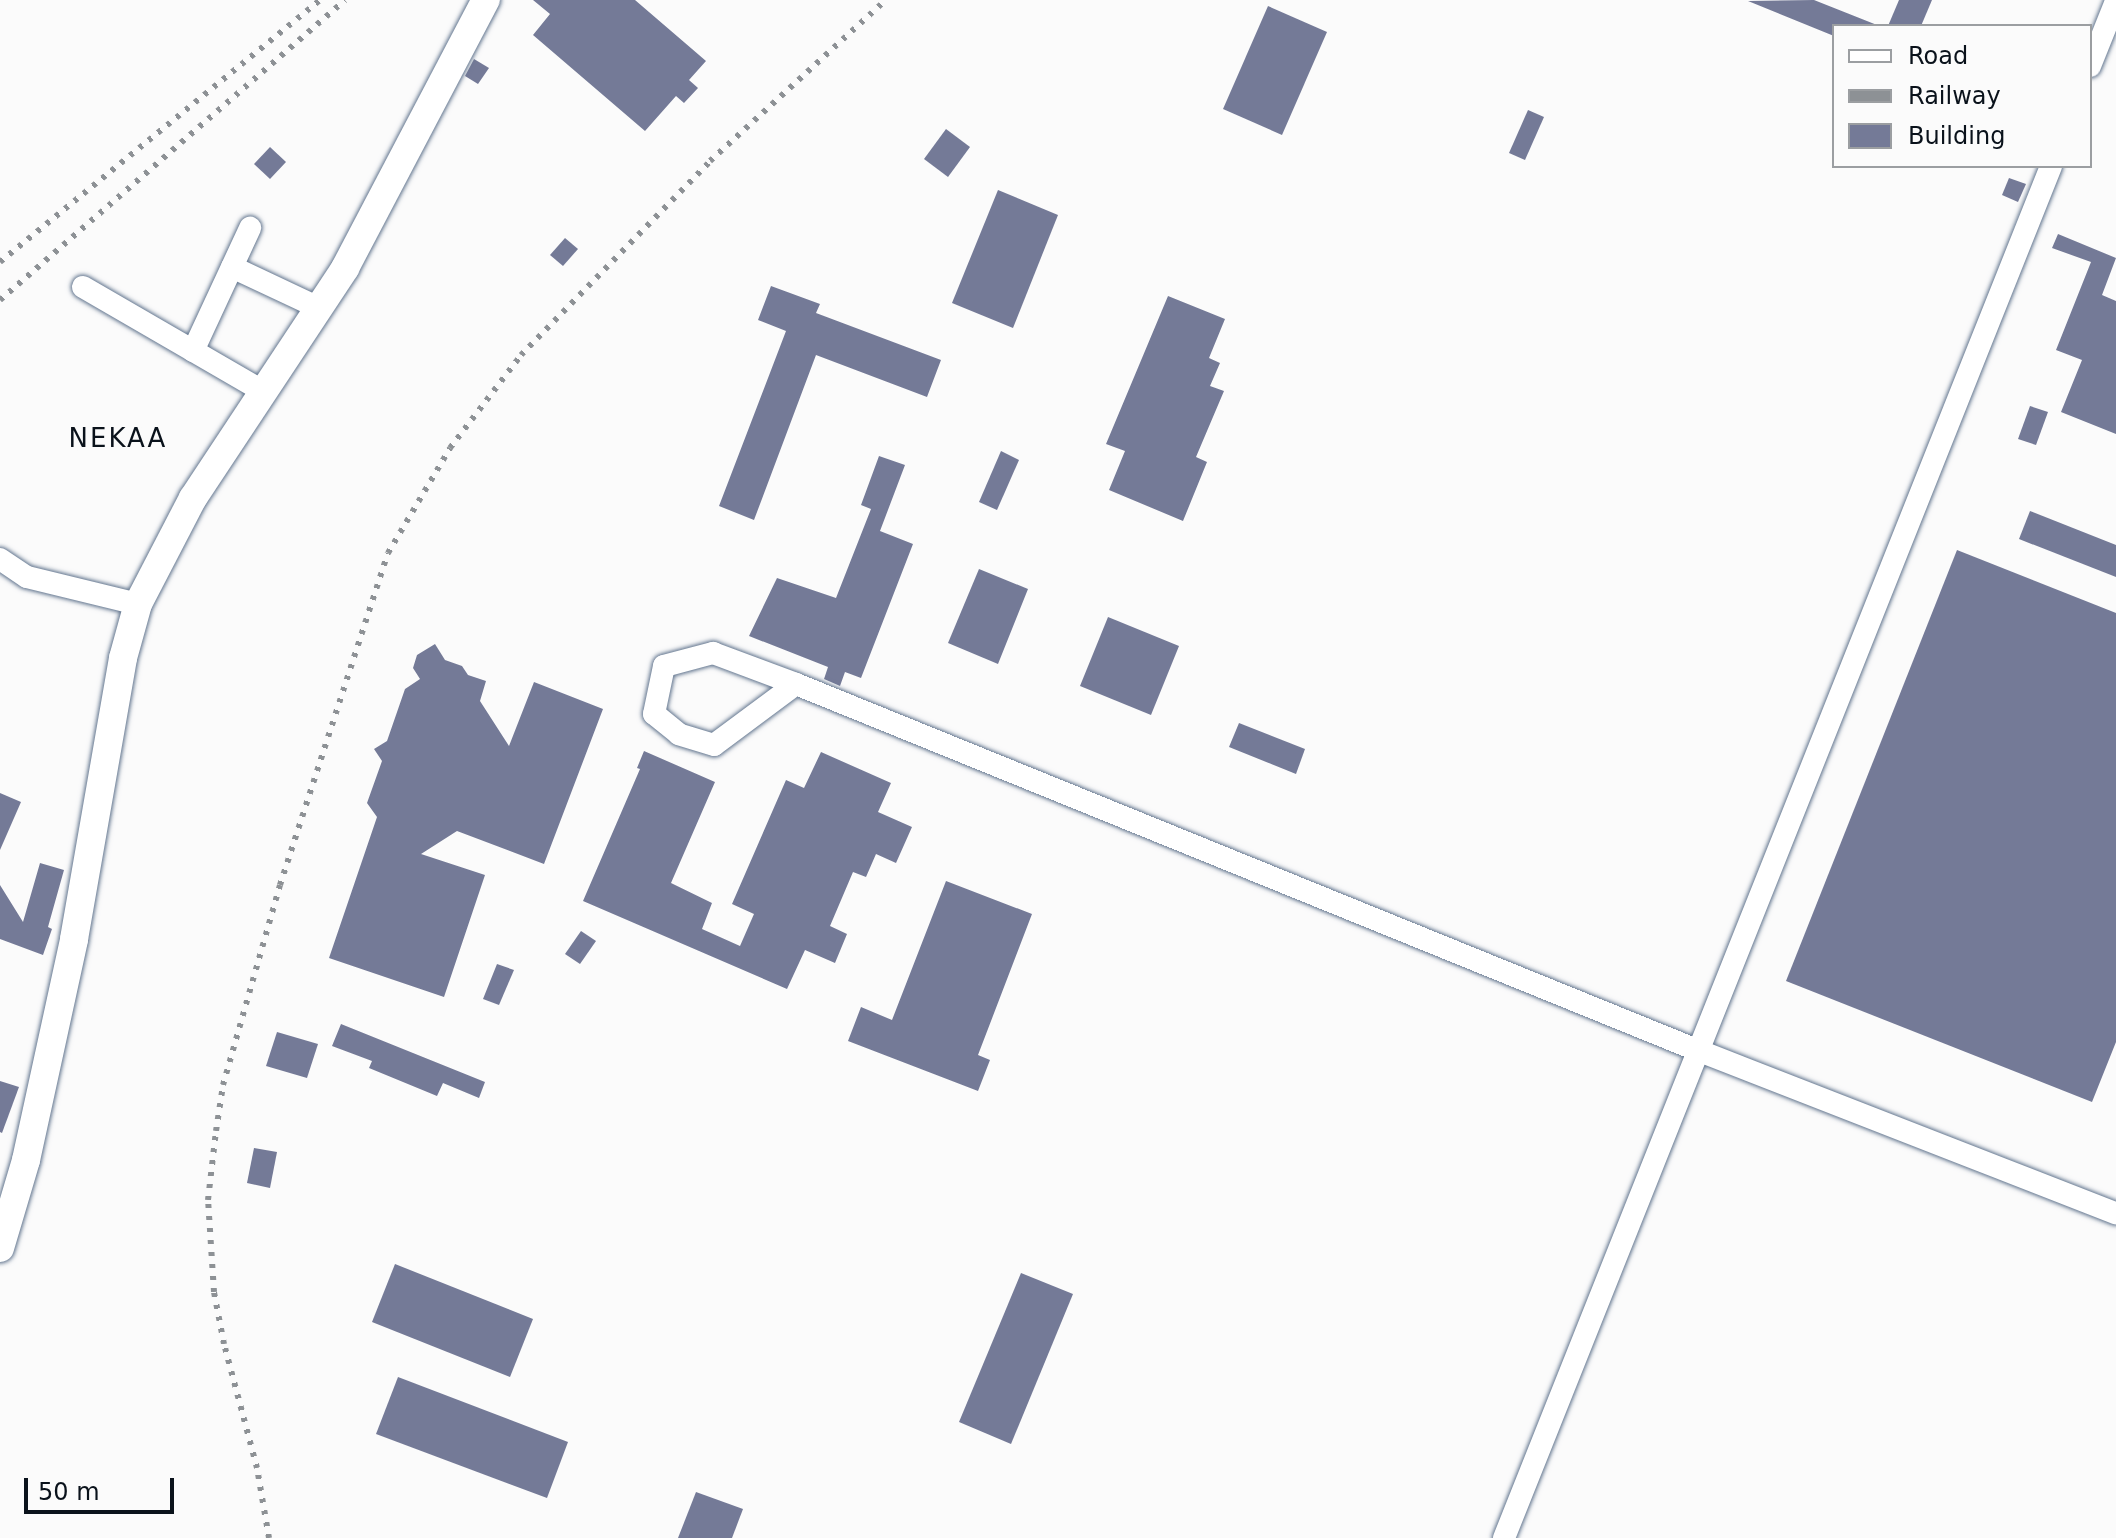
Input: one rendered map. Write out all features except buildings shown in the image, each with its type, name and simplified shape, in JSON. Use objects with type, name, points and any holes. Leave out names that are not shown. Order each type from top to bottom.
[{"type":"street","points":[[0,1248],[26,1160],[74,939],[123,658],[138,604],[193,498],[345,268],[486,0]]},
{"type":"street","points":[[2092,61],[2116,1]]},
{"type":"street","points":[[1504,1538],[2050,168]]},
{"type":"street","points":[[193,351],[250,228]]},
{"type":"street","points":[[232,267],[319,308]]},
{"type":"street","points":[[83,287],[264,392]]},
{"type":"street","points":[[0,559],[27,577],[138,604]]},
{"type":"street","points":[[796,684],[714,745],[679,734],[654,714],[664,666],[713,653],[796,684],[1697,1050],[2116,1213]]},
{"type":"railway","points":[[0,262],[320,0]]},
{"type":"railway","points":[[0,300],[345,0]]},
{"type":"railway","points":[[269,1538],[257,1468],[224,1344],[214,1292],[208,1200],[216,1131],[223,1085],[280,885],[388,553],[450,448],[521,355],[710,161],[886,0]]},
{"type":"district","name":"NEKAA","points":[[118,439]]}]
